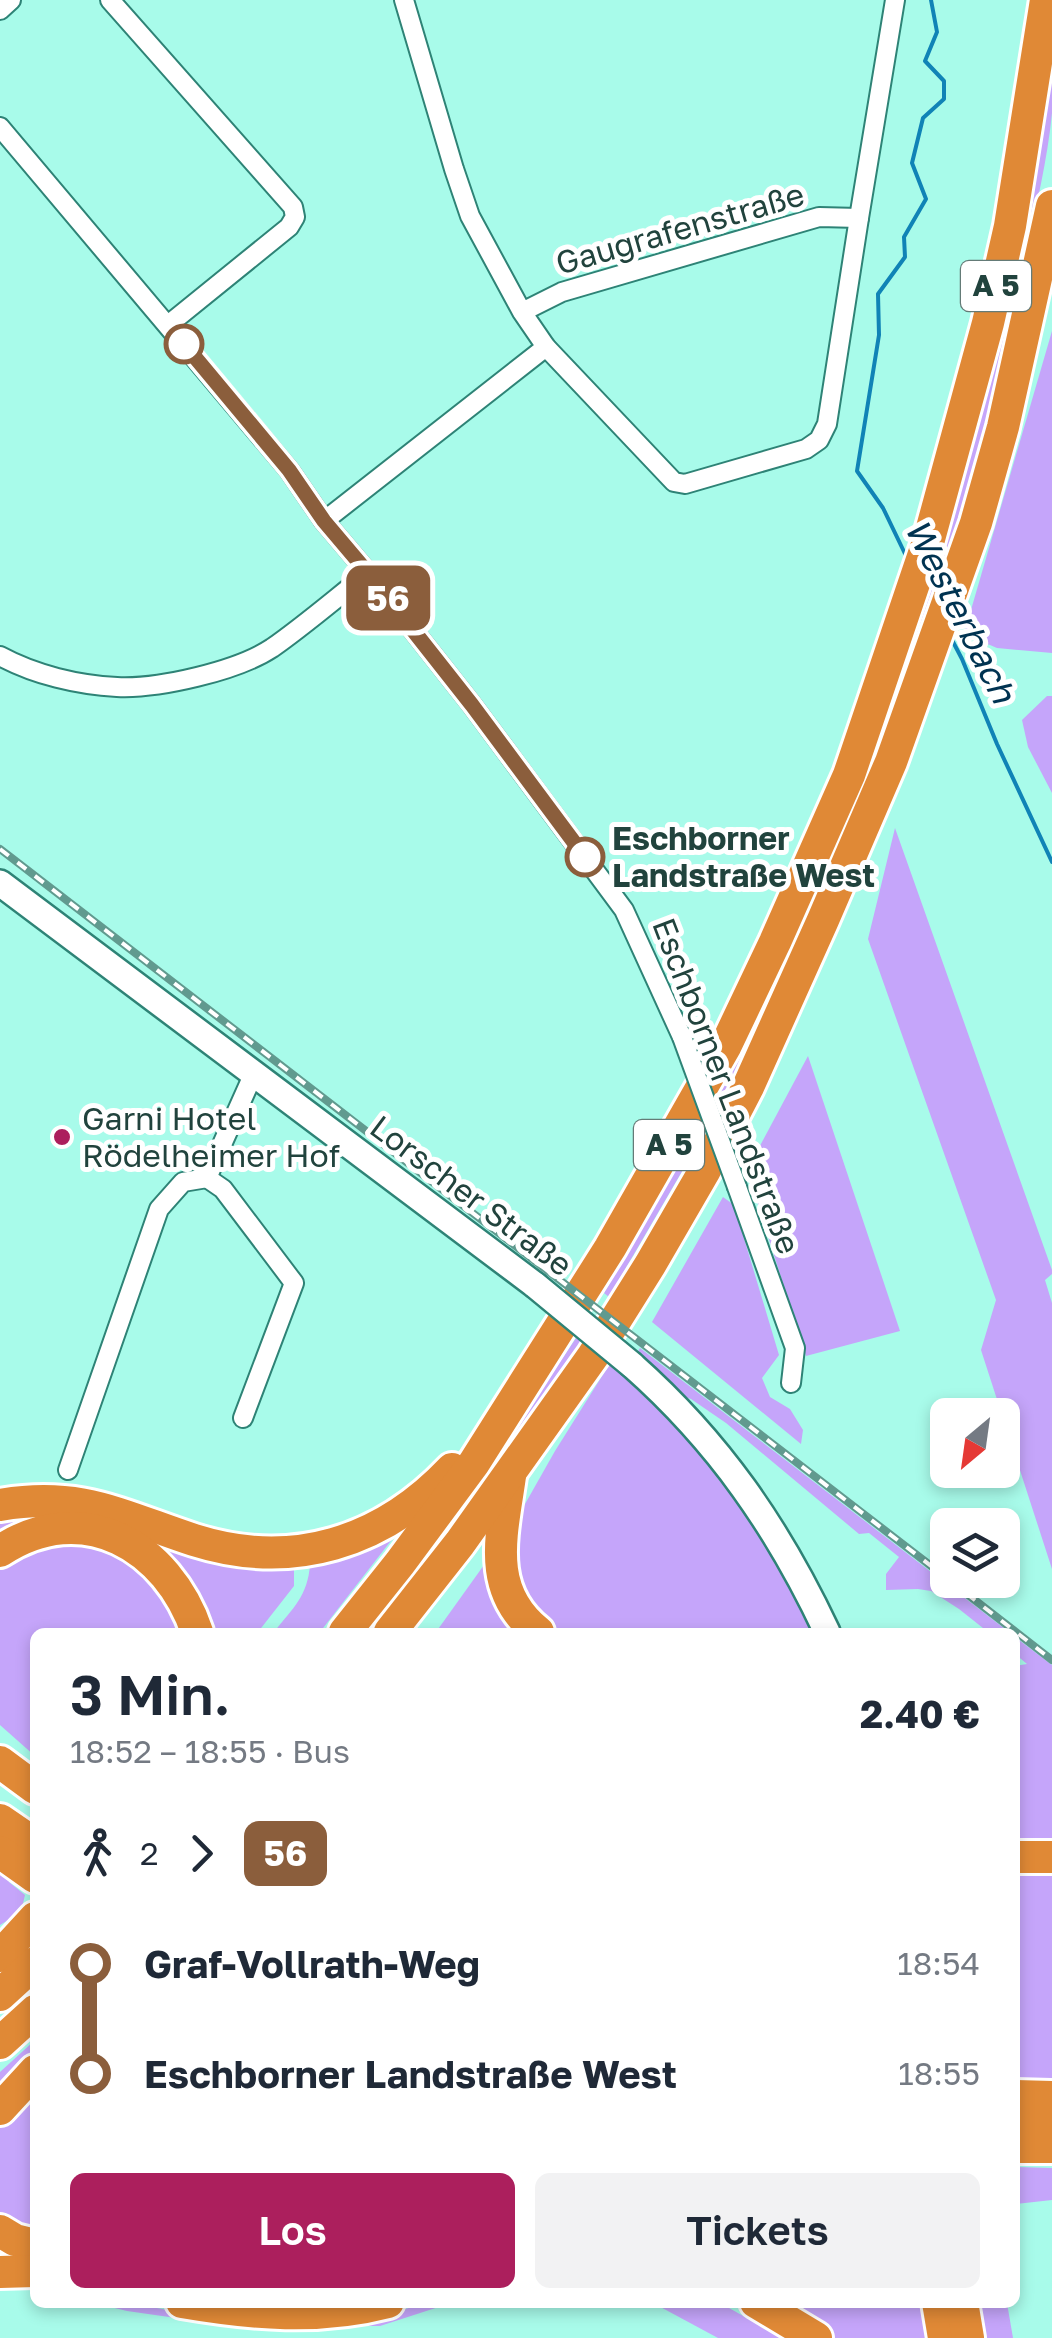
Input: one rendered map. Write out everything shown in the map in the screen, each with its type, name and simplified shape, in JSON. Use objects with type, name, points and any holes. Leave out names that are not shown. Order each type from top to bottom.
[{"type":"highway","name":"A 5","points":[[347,1628],[474,1462],[601,1264],[726,1045],[849,776],[917,577],[988,323],[1012,210],[1046,0]]},
{"type":"highway","name":"A 5","points":[[393,1628],[460,1544],[594,1356],[650,1265],[748,1087],[876,798],[976,524],[1003,427],[1052,206]]},
{"type":"highway","points":[[0,1505],[56,1500],[94,1506],[233,1550],[269,1553],[328,1546],[382,1525],[424,1496],[514,1397]]},
{"type":"highway","points":[[511,1472],[500,1542],[501,1568],[514,1608],[534,1628]]},
{"type":"highway","points":[[0,1551],[26,1536],[55,1529],[96,1530],[123,1539],[149,1557],[171,1581],[188,1607],[196,1628]]},
{"type":"highway","points":[[0,1752],[30,1806]]},
{"type":"highway","points":[[0,1820],[30,1841]]},
{"type":"highway","points":[[0,1852],[30,1873]]},
{"type":"highway","points":[[1020,1857],[1052,1856]]},
{"type":"highway","points":[[0,1956],[30,1923]]},
{"type":"highway","points":[[0,1995],[30,1968]]},
{"type":"highway","points":[[0,2044],[30,2016]]},
{"type":"highway","points":[[0,2109],[30,2076]]},
{"type":"highway","points":[[1033,2100],[1052,2122]]},
{"type":"highway","points":[[1020,2147],[1052,2147]]},
{"type":"highway","points":[[0,2231],[16,2240],[26,2267]]},
{"type":"highway","points":[[214,2308],[288,2315],[367,2308]]},
{"type":"highway","points":[[766,2308],[816,2338]]},
{"type":"highway","points":[[939,2308],[944,2338]]},
{"type":"highway","points":[[963,2308],[968,2338]]},
{"type":"main road","name":"Lorscher Straße","points":[[0,883],[535,1285],[660,1389],[706,1438],[758,1506],[782,1543],[825,1628]]},
{"type":"street","points":[[0,10],[11,0]]},
{"type":"street","points":[[110,0],[292,205],[295,217],[289,227],[168,325]]},
{"type":"street","points":[[404,0],[470,216],[522,312],[546,347],[674,482],[686,484],[806,449],[820,440],[828,424],[895,0]]},
{"type":"street","name":"Eschborner Landstraße","points":[[0,126],[289,470],[324,521],[472,705],[624,910],[682,1038],[795,1348],[791,1383]]},
{"type":"street","name":"Gaugrafenstraße","points":[[522,312],[562,292],[820,217],[859,218]]},
{"type":"street","points":[[324,521],[546,347]]},
{"type":"street","points":[[0,656],[74,682],[120,687],[217,672],[269,650],[368,573]]},
{"type":"street","points":[[206,1178],[254,1073]]},
{"type":"street","points":[[68,1470],[159,1209],[183,1182],[206,1178],[223,1189],[294,1283],[243,1418]]},
{"type":"shaded area","points":[[1052,60],[1047,152],[1012,316],[953,537],[925,624],[917,623],[980,416],[1002,327]]},
{"type":"shaded area","points":[[1052,331],[1052,653],[997,648],[964,634]]},
{"type":"shaded area","points":[[915,628],[923,631],[872,769],[866,767]]},
{"type":"shaded area","points":[[1047,696],[1052,696],[1052,793],[1028,747],[1022,720]]},
{"type":"shaded area","points":[[895,828],[1052,1270],[1045,1280],[1052,1303],[1052,1569],[1020,1470],[1020,1398],[997,1398],[981,1350],[996,1300],[868,939]]},
{"type":"shaded area","points":[[788,949],[795,953],[720,1104],[717,1094]]},
{"type":"shaded area","points":[[808,1056],[900,1331],[806,1356],[747,1170]]},
{"type":"shaded area","points":[[702,1122],[705,1132],[609,1297],[604,1293]]},
{"type":"shaded area","points":[[723,1197],[734,1205],[779,1355],[762,1378],[770,1397],[790,1409],[803,1430],[801,1444],[652,1322]]},
{"type":"shaded area","points":[[576,1338],[582,1342],[427,1561],[376,1628],[367,1628],[503,1447]]},
{"type":"shaded area","points":[[640,1348],[930,1571],[930,1591],[886,1590],[886,1574],[899,1557],[869,1533],[859,1534],[726,1423],[685,1397],[637,1353]]},
{"type":"shaded area","points":[[609,1365],[642,1391],[700,1449],[748,1515],[811,1622],[810,1628],[544,1628],[523,1609],[512,1527]]},
{"type":"shaded area","points":[[30,1509],[294,1563],[294,1586],[261,1628],[201,1628],[150,1546],[0,1540],[0,1514]]},
{"type":"shaded area","points":[[411,1515],[323,1628],[277,1628],[303,1593],[310,1564]]},
{"type":"shaded area","points":[[79,1537],[136,1557],[183,1628],[30,1628],[30,1752],[0,1725],[0,1569],[16,1554]]},
{"type":"shaded area","points":[[489,1558],[524,1628],[439,1628]]},
{"type":"shaded area","points":[[942,1598],[965,1598],[1004,1628],[983,1628]]},
{"type":"shaded area","points":[[1020,1641],[1052,1665],[1052,1848],[1020,1849],[1020,1665],[1027,1664],[1020,1658]]},
{"type":"shaded area","points":[[1052,1864],[1052,2079],[1020,2083],[1020,1866]]},
{"type":"shaded area","points":[[0,1870],[25,1895],[21,1912],[0,1925]]},
{"type":"shaded area","points":[[30,2045],[30,2066],[0,2097],[0,2072]]},
{"type":"shaded area","points":[[30,2089],[30,2237],[0,2222],[0,2122]]},
{"type":"shaded area","points":[[1020,2167],[1052,2168],[1052,2200],[1020,2203]]},
{"type":"shaded area","points":[[115,2308],[157,2308],[232,2322],[436,2308],[380,2326],[308,2331],[246,2328]]},
{"type":"shaded area","points":[[662,2308],[729,2308],[783,2338],[718,2338]]},
{"type":"shaded area","points":[[775,2308],[928,2308],[933,2338],[826,2338]]},
{"type":"shaded area","points":[[971,2308],[1008,2308],[1013,2338],[976,2338]]},
{"type":"waterway","points":[[908,560],[883,508],[857,471],[879,335],[878,294],[905,257],[904,237],[926,199],[912,163],[923,118],[944,99],[944,81],[925,61],[937,32],[931,0]]},
{"type":"waterway","name":"Westerbach","points":[[951,638],[1052,862]]},
{"type":"railway","points":[[0,849],[930,1565]]},
{"type":"railway","points":[[972,1598],[1011,1628]]},
{"type":"railway","points":[[1020,1635],[1052,1660]]},
{"type":"bus line","name":"56","points":[[184,344],[289,470],[324,521],[472,705],[585,857]]},
{"type":"place","name":"Eschborner Landstraße West","points":[[585,857]]},
{"type":"place","name":"Garni Hotel Rödelheimer Hof","points":[[62,1137]]}]
